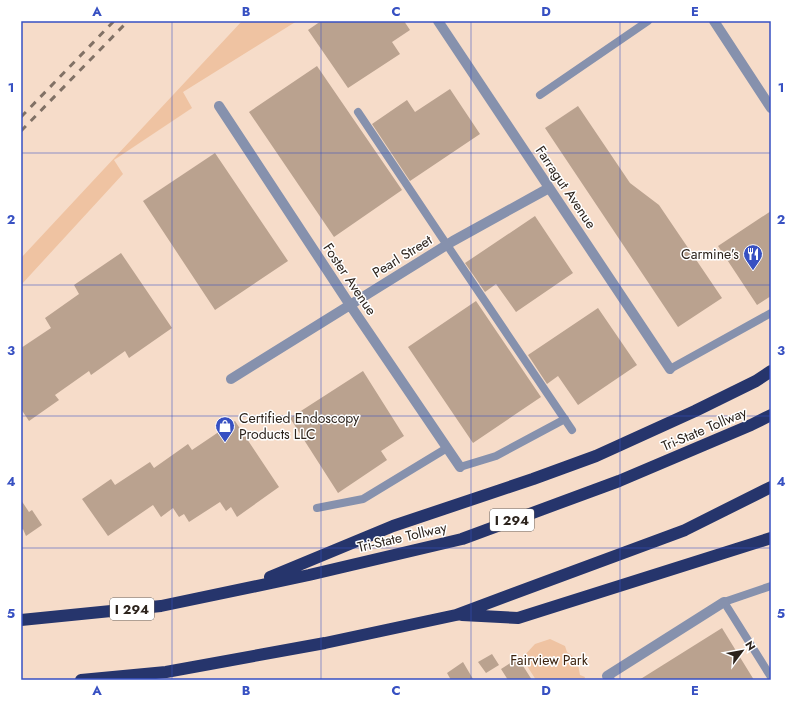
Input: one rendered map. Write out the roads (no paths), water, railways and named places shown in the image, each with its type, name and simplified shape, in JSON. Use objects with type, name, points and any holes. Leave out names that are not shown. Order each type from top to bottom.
[{"type":"highway","points":[[241,589],[393,526],[533,479],[596,456],[696,411],[756,381],[771,371]]},
{"type":"highway","name":"Tri-State Tollway","points":[[21,620],[161,606],[309,575],[462,538],[620,480],[751,425],[771,415]]},
{"type":"highway","points":[[81,680],[166,672],[325,643],[456,615],[685,530],[771,487]]},
{"type":"highway","points":[[456,615],[518,618],[771,538]]},
{"type":"street","name":"Farragut Avenue","points":[[438,21],[670,369]]},
{"type":"street","points":[[714,21],[770,103]]},
{"type":"street","name":"Foster Avenue","points":[[219,106],[350,305],[460,467]]},
{"type":"street","name":"Pearl Street","points":[[231,379],[447,245],[549,188]]},
{"type":"street","points":[[608,678],[724,602]]},
{"type":"lane","points":[[540,95],[648,21]]},
{"type":"lane","points":[[358,112],[572,430]]},
{"type":"lane","points":[[670,369],[771,312]]},
{"type":"lane","points":[[460,467],[496,456],[565,418]]},
{"type":"lane","points":[[317,508],[363,499],[447,448]]},
{"type":"lane","points":[[771,586],[724,602],[771,677]]},
{"type":"railway","points":[[21,117],[114,21]]},
{"type":"railway","points":[[21,131],[128,21]]},
{"type":"place","name":"Carmine’s","points":[[753,271]]},
{"type":"place","name":"Certified Endoscopy Products LLC","points":[[225,443]]},
{"type":"park label","name":"Fairview Park","points":[[549,660]]}]
